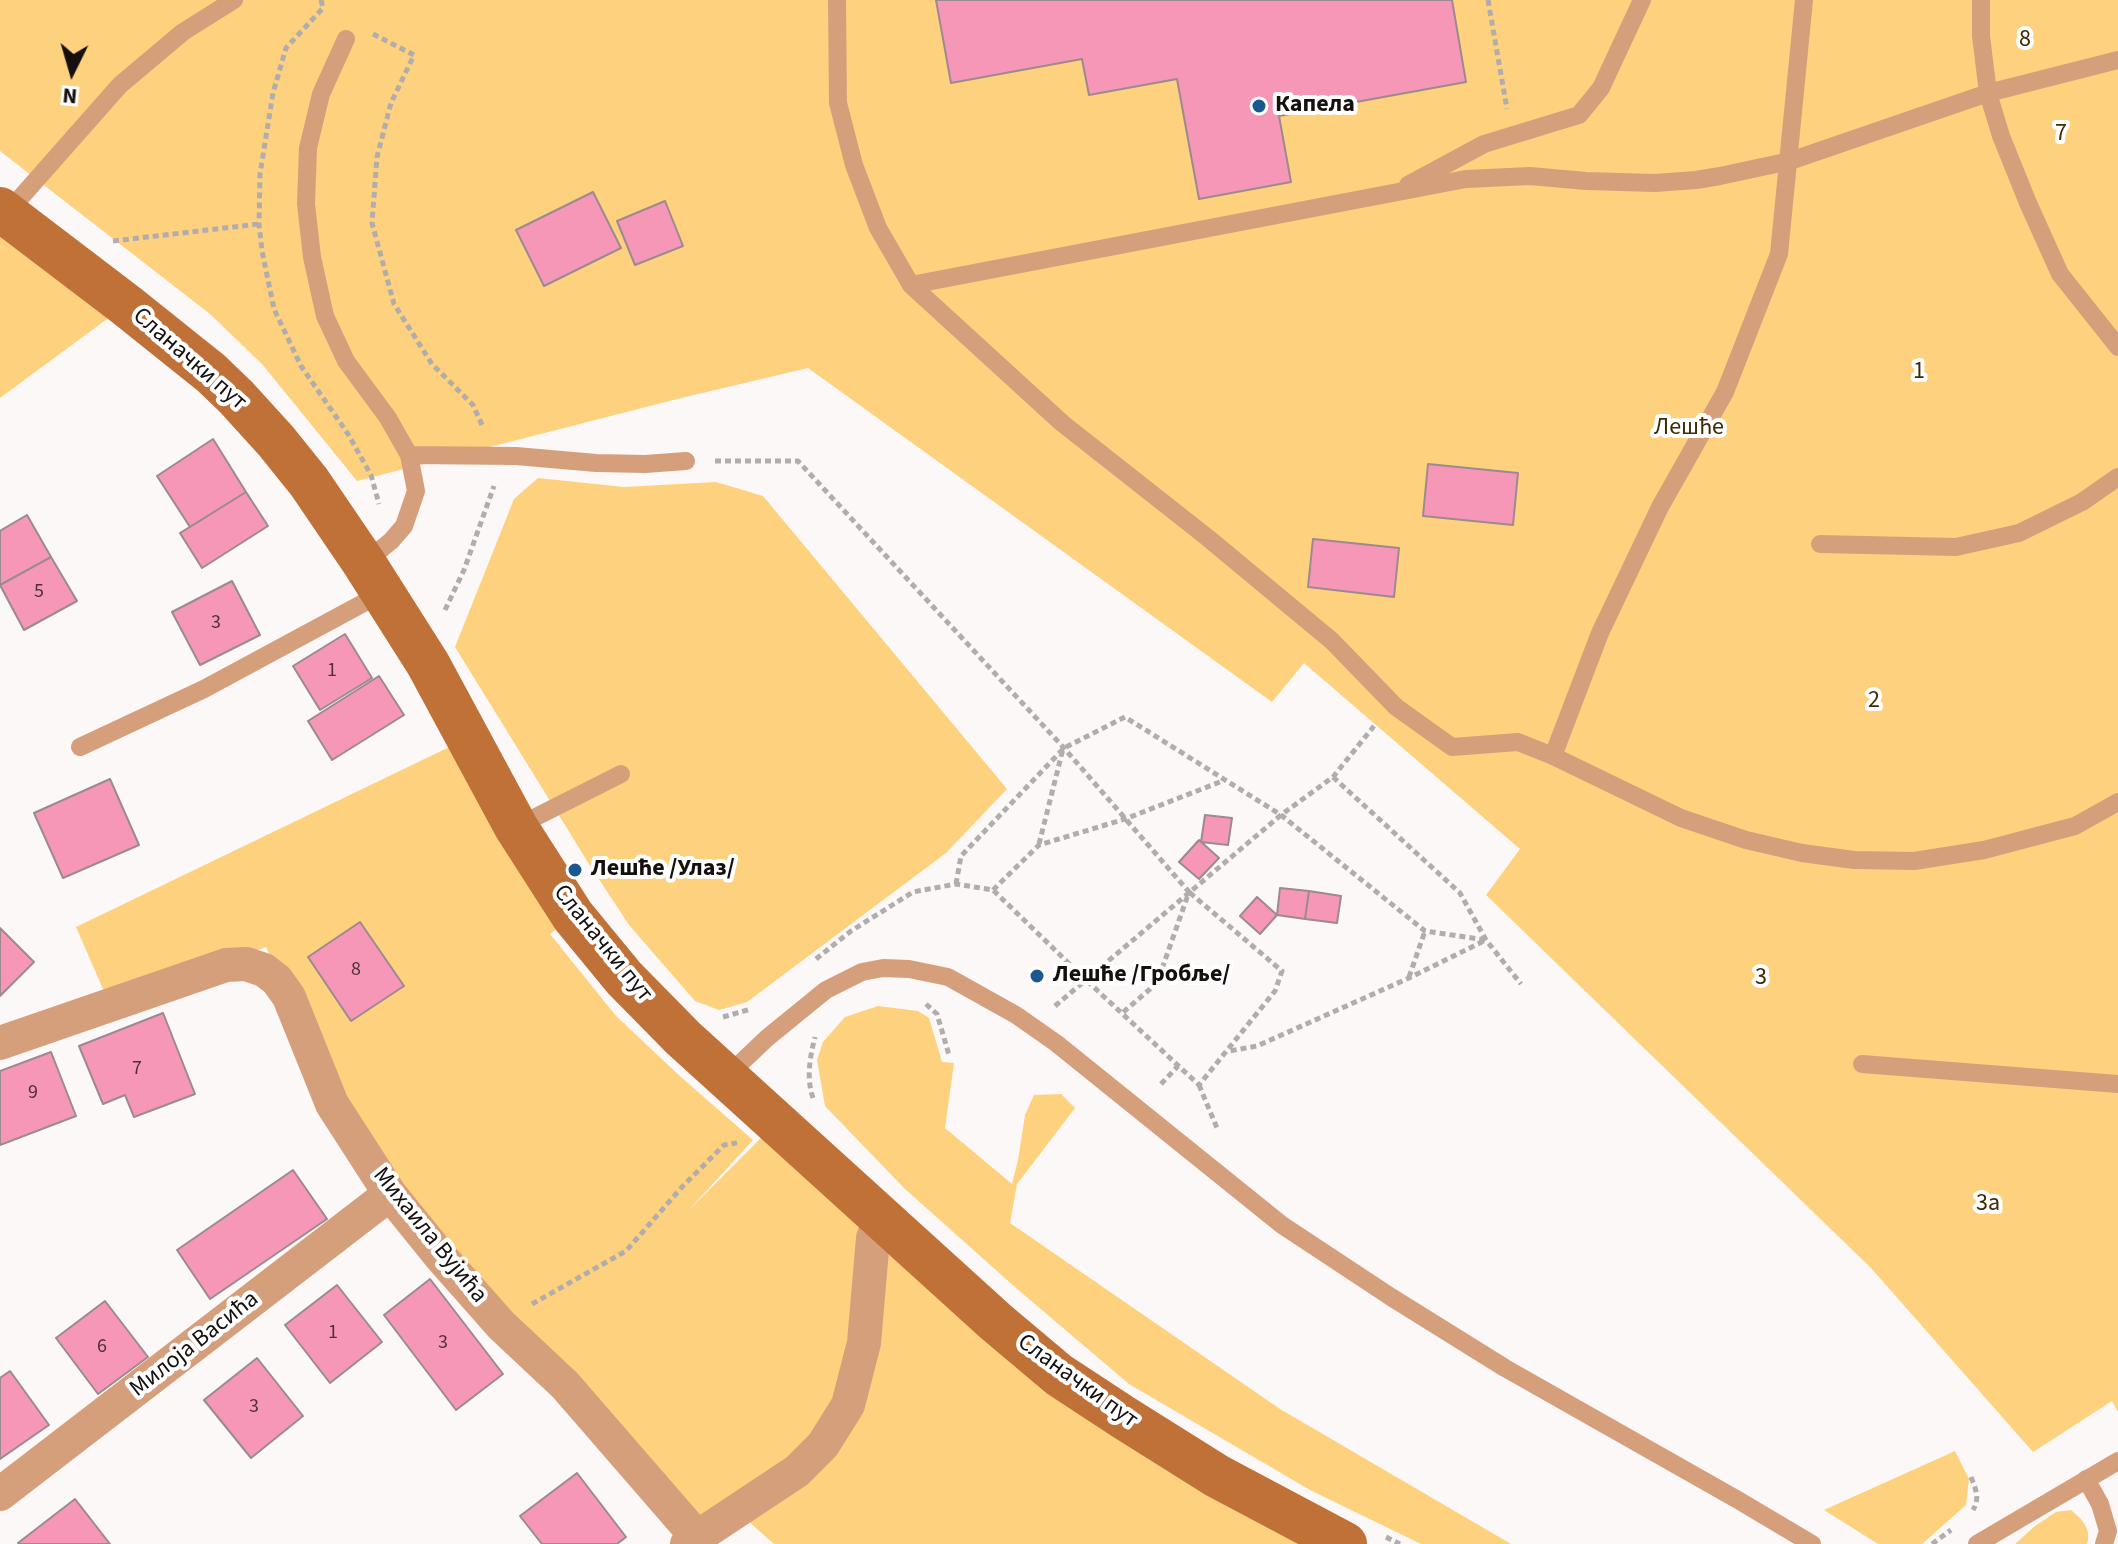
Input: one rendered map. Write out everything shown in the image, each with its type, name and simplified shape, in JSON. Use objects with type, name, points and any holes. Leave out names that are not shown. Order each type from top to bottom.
[{"type":"street","name":"Сланачки пут","points":[[3,211],[211,373],[236,397],[379,566],[516,827],[573,916],[624,978],[725,1078],[1059,1375],[1217,1476],[1345,1544]]},
{"type":"street","name":"Михаила Вујића","points":[[0,1043],[226,965],[246,964],[264,970],[277,980],[289,997],[332,1104],[390,1194],[501,1325],[565,1385],[691,1540]]},
{"type":"street","name":"Милоја Васића","points":[[0,1494],[390,1194]]},
{"type":"street","points":[[691,1540],[797,1471],[823,1445],[848,1405],[864,1343],[873,1238],[884,1221]]},
{"type":"lane","points":[[3,211],[120,85],[183,32],[234,0]]},
{"type":"lane","points":[[837,0],[838,103],[854,165],[878,228],[911,285],[1062,423],[1332,641],[1392,703],[1452,747],[1518,742],[1681,818],[1746,840],[1802,853],[1854,860],[1914,861],[1984,850],[2075,826],[2118,802]]},
{"type":"lane","points":[[1390,194],[1484,144],[1579,115],[1601,88],[1642,0]]},
{"type":"lane","points":[[1553,756],[1600,633],[1660,507],[1725,392],[1779,254],[1804,0]]},
{"type":"lane","points":[[1981,0],[1981,36],[1988,93],[2001,136],[2060,274],[2118,347]]},
{"type":"lane","points":[[80,747],[204,689],[379,566],[404,526],[416,491],[409,455],[388,418],[346,361],[325,316],[312,257],[306,204],[308,148],[321,94],[354,34]]},
{"type":"lane","points":[[911,285],[1466,179],[1517,176],[1600,182],[1696,180],[1790,161],[1988,93],[2118,60]]},
{"type":"lane","points":[[409,455],[497,455],[645,464],[686,461]]},
{"type":"lane","points":[[1820,544],[1956,547],[2019,533],[2082,502],[2118,477]]},
{"type":"lane","points":[[516,827],[621,774]]},
{"type":"lane","points":[[725,1078],[767,1038],[826,990],[862,972],[883,968],[909,969],[948,977],[1056,1043],[1296,1235],[1505,1368],[1812,1544]]},
{"type":"lane","points":[[1862,1064],[2118,1084]]},
{"type":"lane","points":[[1977,1544],[2118,1461]]},
{"type":"lane","points":[[2086,1479],[2100,1504],[2108,1531],[2104,1544]]},
{"type":"path","points":[[321,0],[323,8],[336,15]]},
{"type":"path","points":[[1488,0],[1512,136]]},
{"type":"path","points":[[323,8],[286,48],[273,93],[260,174],[260,237],[274,309],[301,366],[348,434],[371,475],[379,566]]},
{"type":"path","points":[[354,34],[414,55],[391,103],[377,157],[372,223],[394,304],[432,364],[473,405],[497,455],[496,480],[464,570],[443,613]]},
{"type":"path","points":[[686,461],[798,461],[1064,748],[1189,892],[1282,971],[1275,991],[1199,1085]]},
{"type":"path","points":[[1032,1026],[1281,815],[1333,777],[1392,703]]},
{"type":"path","points":[[956,884],[961,856],[1064,748],[1125,717],[1281,815],[1425,931],[1486,940]]},
{"type":"path","points":[[1039,845],[1064,748]]},
{"type":"path","points":[[1333,777],[1460,893],[1486,940],[1521,984]]},
{"type":"path","points":[[993,890],[1039,845],[1125,819],[1226,780]]},
{"type":"path","points":[[806,967],[851,931],[913,892],[956,884],[993,890],[1199,1085],[1217,1128]]},
{"type":"path","points":[[1121,1014],[1157,983],[1189,892]]},
{"type":"path","points":[[1409,978],[1425,931]]},
{"type":"path","points":[[1228,1051],[1257,1046],[1486,940]]},
{"type":"path","points":[[717,1019],[750,1011],[761,1002]]},
{"type":"path","points":[[922,1002],[937,1014],[949,1055]]},
{"type":"path","points":[[809,1077],[810,1056],[816,1036]]},
{"type":"path","points":[[1161,1084],[1178,1066]]},
{"type":"path","points":[[501,1325],[546,1295],[626,1251],[724,1145],[753,1140],[776,1123]]},
{"type":"green space","name":"Лешће","points":[[0,0],[2118,0],[2118,1412],[2112,1401],[2033,1452],[1871,1268],[1486,895],[1520,849],[1304,663],[1272,702],[808,368],[357,481],[262,364],[210,314],[0,151]]},
{"type":"green space","points":[[0,207],[126,305],[0,398]]},
{"type":"green space","points":[[538,478],[624,487],[716,482],[763,496],[1007,789],[946,853],[747,1002],[719,1010],[695,1001],[629,925],[455,647],[514,499]]},
{"type":"green space","points":[[468,738],[573,916],[550,934],[616,1016],[753,1140],[688,1211],[776,1123],[996,1322],[1345,1544],[774,1544],[738,1512],[696,1536],[441,1257],[289,997],[266,947],[110,1005],[76,927]]},
{"type":"green space","points":[[878,1006],[918,1011],[929,1018],[942,1062],[954,1063],[945,1128],[1012,1184],[1025,1115],[1034,1095],[1061,1094],[1075,1108],[1017,1184],[1010,1223],[1280,1409],[1511,1544],[1421,1544],[1310,1490],[1129,1384],[1016,1288],[905,1189],[825,1106],[817,1060],[823,1042],[845,1017]]},
{"type":"green space","points":[[1955,1451],[1969,1479],[1966,1505],[1922,1544],[1878,1544],[1824,1510]]},
{"type":"green space","points":[[2071,1510],[2087,1529],[2087,1544],[2015,1544],[2056,1512]]},
{"type":"building","name":"Капела","points":[[936,0],[1452,0],[1466,82],[1279,116],[1291,182],[1199,199],[1177,79],[1089,95],[1082,59],[951,83]]},
{"type":"building","points":[[593,192],[621,248],[544,286],[516,230]]},
{"type":"building","points":[[665,201],[683,246],[635,265],[617,221]]},
{"type":"building","points":[[213,439],[246,492],[190,527],[157,476]]},
{"type":"building","points":[[1428,464],[1518,473],[1513,525],[1423,516]]},
{"type":"building","points":[[246,492],[268,526],[202,568],[180,533]]},
{"type":"building","points":[[27,515],[51,557],[0,585],[0,531]]},
{"type":"building","points":[[1313,539],[1399,548],[1394,597],[1308,587]]},
{"type":"building","points":[[51,557],[77,601],[24,630],[0,585]]},
{"type":"building","points":[[232,581],[260,635],[200,665],[172,612]]},
{"type":"building","points":[[345,634],[372,678],[320,710],[293,666]]},
{"type":"building","points":[[379,676],[404,715],[332,760],[308,721]]},
{"type":"building","points":[[110,779],[139,845],[63,878],[34,813]]},
{"type":"building","points":[[1205,815],[1232,818],[1228,845],[1201,842]]},
{"type":"building","points":[[1199,840],[1219,858],[1199,879],[1179,862]]},
{"type":"building","points":[[1280,888],[1309,891],[1305,919],[1277,915]]},
{"type":"building","points":[[1309,891],[1341,896],[1337,923],[1305,919]]},
{"type":"building","points":[[1257,897],[1277,915],[1260,934],[1240,916]]},
{"type":"building","points":[[360,922],[404,986],[351,1021],[308,957]]},
{"type":"building","points":[[0,928],[34,962],[0,996]]},
{"type":"building","points":[[163,1013],[195,1094],[134,1117],[125,1095],[103,1104],[79,1046]]},
{"type":"building","points":[[51,1052],[76,1116],[0,1145],[0,1071]]},
{"type":"building","points":[[293,1170],[327,1219],[210,1299],[177,1250]]},
{"type":"building","points":[[430,1279],[503,1374],[456,1410],[384,1315]]},
{"type":"building","points":[[337,1285],[382,1342],[330,1383],[285,1325]]},
{"type":"building","points":[[105,1301],[148,1357],[98,1394],[56,1338]]},
{"type":"building","points":[[257,1358],[303,1416],[251,1458],[204,1400]]},
{"type":"building","points":[[10,1371],[49,1425],[0,1459],[0,1378]]},
{"type":"building","points":[[577,1473],[626,1537],[617,1544],[542,1544],[520,1516]]},
{"type":"building","points":[[75,1499],[110,1544],[18,1543]]},
{"type":"place","name":"Капела","points":[[1259,106]]},
{"type":"place","name":"Лешће /Улаз/","points":[[575,870]]},
{"type":"place","name":"Лешће /Гробље/","points":[[1037,976]]},
{"type":"park label","name":"8","points":[[2025,41]]},
{"type":"park label","name":"7","points":[[2061,135]]},
{"type":"park label","name":"1","points":[[1919,373]]},
{"type":"park label","name":"2","points":[[1874,702]]},
{"type":"park label","name":"3","points":[[1761,979]]},
{"type":"park label","name":"3a","points":[[1988,1205]]}]
